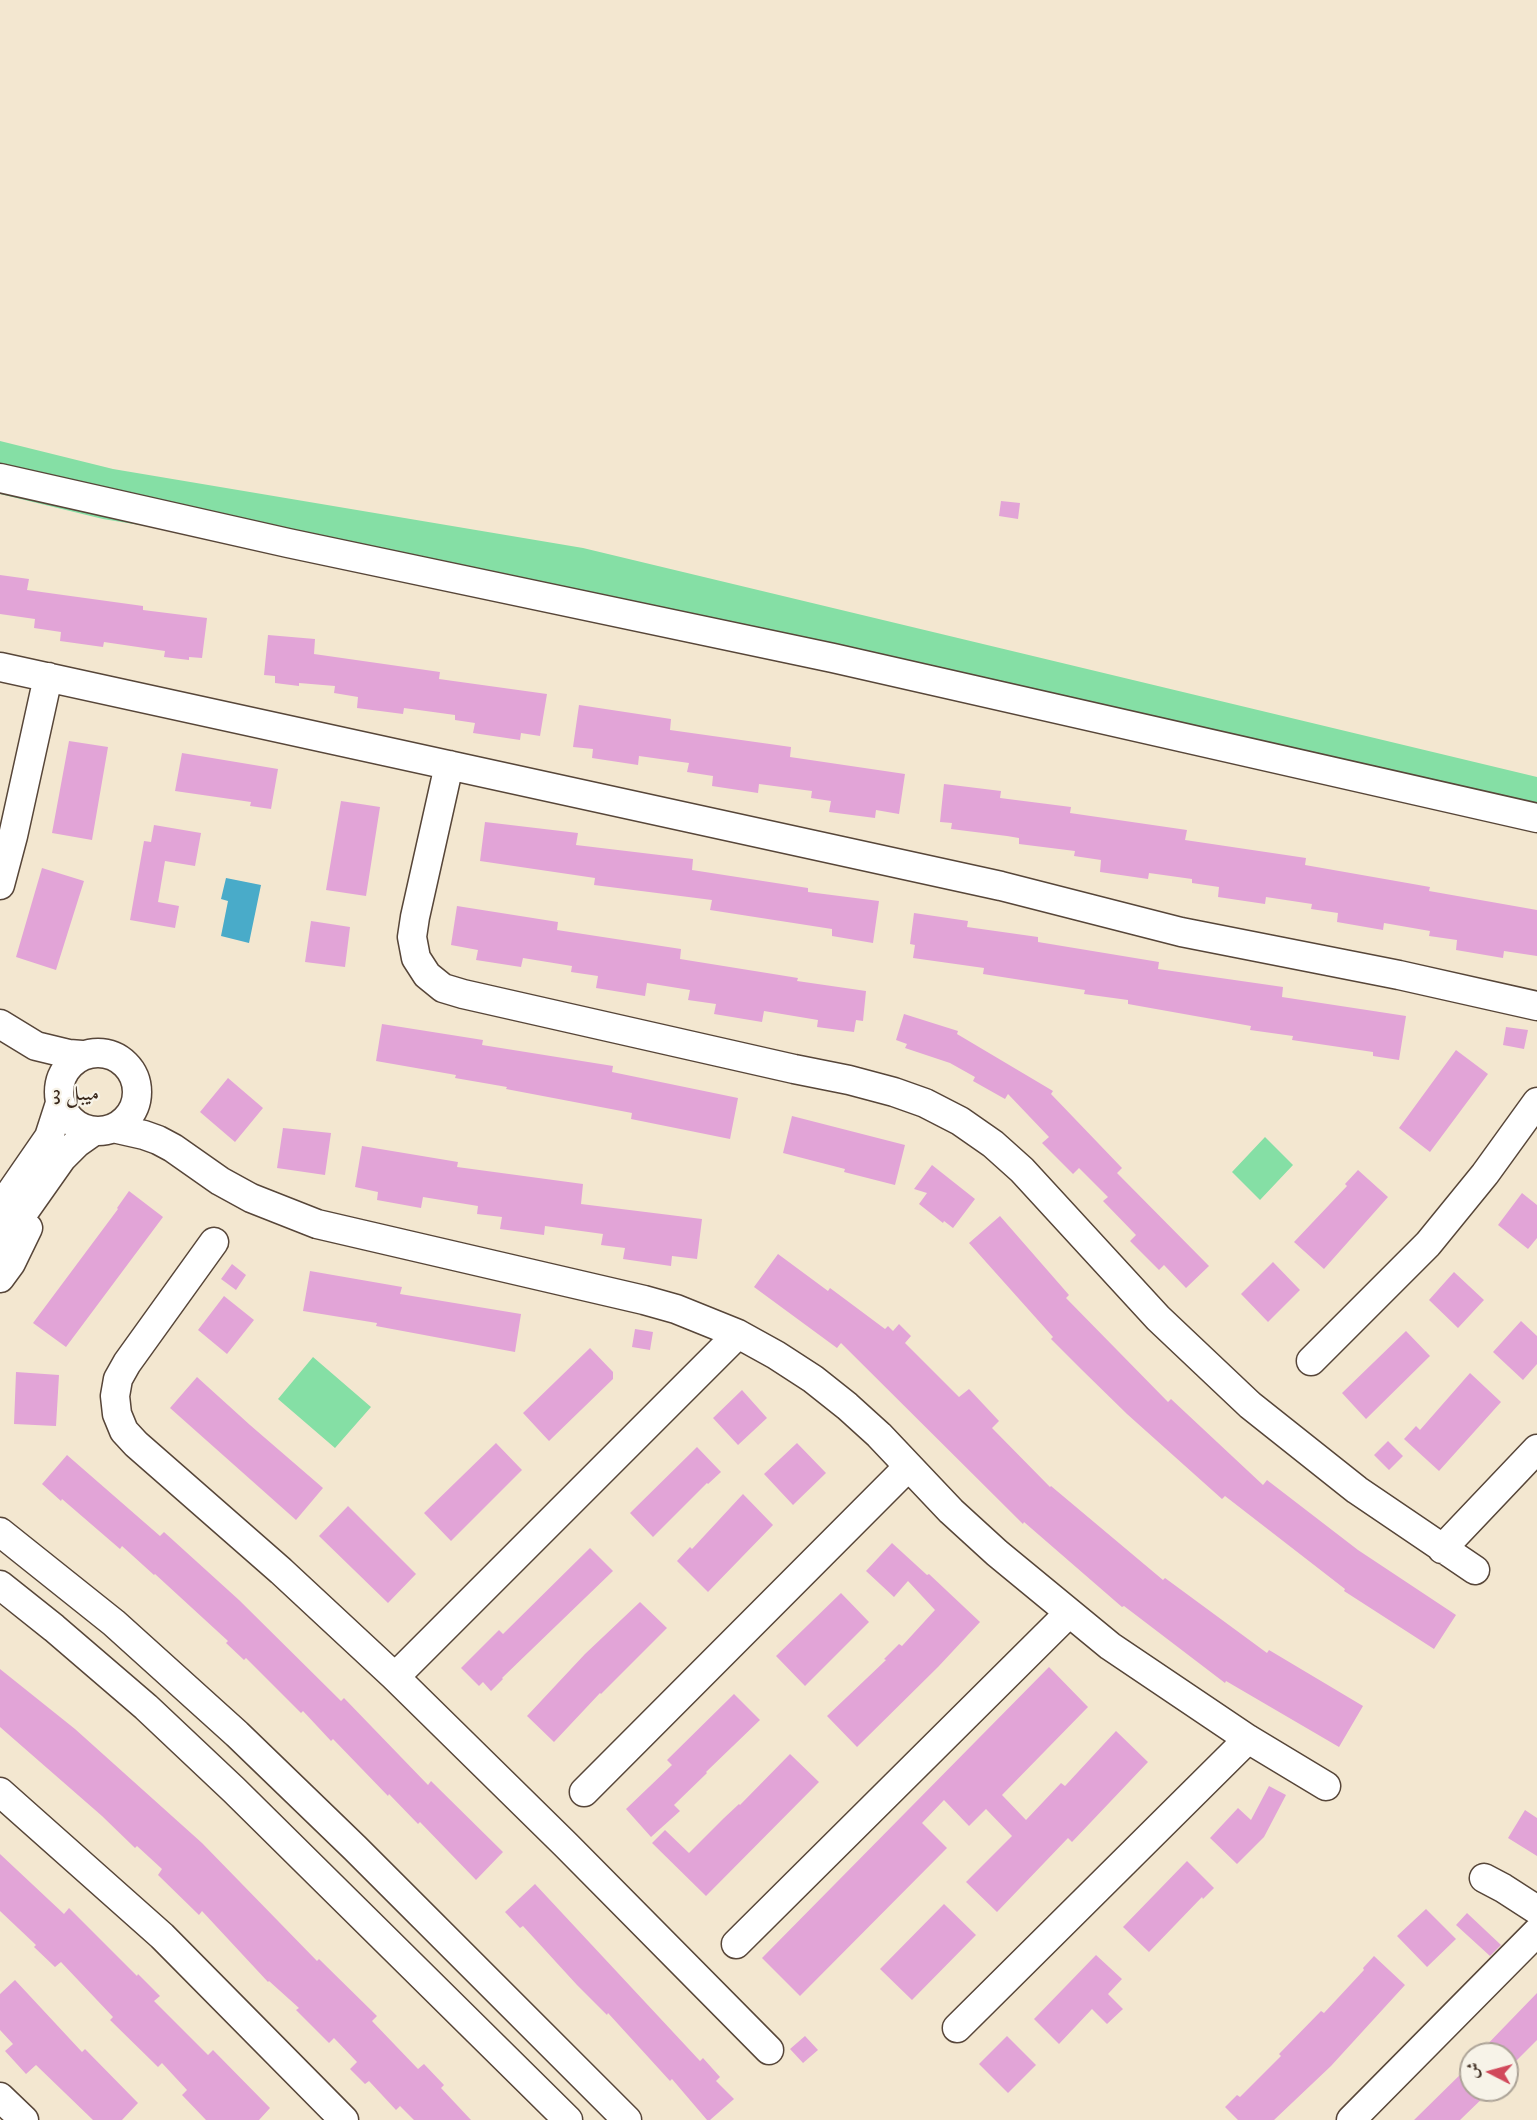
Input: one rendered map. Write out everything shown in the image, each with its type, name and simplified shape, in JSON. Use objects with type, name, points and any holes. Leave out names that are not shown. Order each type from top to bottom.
[{"type":"street","points":[[0,478],[300,545],[833,658],[1537,818]]},
{"type":"street","points":[[0,667],[1001,886],[1181,932],[1399,975],[1537,1006]]},
{"type":"street","points":[[0,885],[48,677]]},
{"type":"street","points":[[448,765],[412,938],[416,957],[427,975],[443,988],[849,1080],[925,1103],[960,1121],[993,1144],[1022,1170],[1158,1318],[1250,1405],[1350,1485],[1475,1570]]},
{"type":"street","points":[[9,1031],[36,1046],[54,1051],[82,1055],[94,1052],[107,1053],[119,1058],[134,1078],[137,1100],[173,1148]]},
{"type":"street","points":[[9,1031],[39,1060],[69,1119],[85,1129],[144,1135],[173,1148],[220,1181],[251,1198],[317,1224],[644,1300],[687,1313],[738,1334],[786,1361],[847,1406],[879,1435],[908,1467],[996,1553],[1068,1614],[1154,1677],[1248,1739],[1326,1786]]},
{"type":"street","points":[[0,1208],[50,1137],[62,1075],[67,1066],[82,1055]]},
{"type":"street","points":[[0,1246],[62,1158],[77,1143],[123,1122],[137,1100]]},
{"type":"street","points":[[1311,1361],[1428,1244],[1485,1174],[1537,1102]]},
{"type":"street","points":[[0,1278],[26,1235],[33,1198]]},
{"type":"street","points":[[214,1242],[127,1363],[118,1379],[115,1396],[117,1414],[124,1431],[281,1571],[395,1677],[541,1819],[769,2050]]},
{"type":"street","points":[[395,1677],[738,1334]]},
{"type":"street","points":[[1442,1549],[1537,1449]]},
{"type":"street","points":[[584,1792],[908,1467]]},
{"type":"street","points":[[0,1532],[114,1623],[237,1734],[355,1848],[627,2120]]},
{"type":"street","points":[[0,1585],[146,1707],[234,1790],[568,2120]]},
{"type":"street","points":[[736,1944],[1068,1614]]},
{"type":"street","points":[[957,2028],[1248,1739]]},
{"type":"street","points":[[0,1792],[162,1936],[344,2120]]},
{"type":"street","points":[[1484,1878],[1537,1910]]},
{"type":"street","points":[[1351,2120],[1537,1932]]},
{"type":"street","points":[[0,2097],[24,2120]]},
{"type":"green space","points":[[0,441],[113,469],[583,548],[1537,777],[1537,824],[578,596],[103,519],[0,494]]},
{"type":"green space","points":[[1265,1137],[1293,1165],[1260,1200],[1232,1172]]},
{"type":"green space","points":[[313,1357],[371,1407],[335,1448],[278,1399]]},
{"type":"water","points":[[226,878],[261,885],[249,943],[221,936],[228,901],[221,899]]},
{"type":"building","points":[[1001,501],[1020,503],[1018,519],[999,516]]},
{"type":"building","points":[[0,575],[29,579],[27,590],[143,606],[143,610],[207,618],[202,658],[189,657],[189,660],[164,657],[165,651],[104,642],[103,647],[60,641],[61,632],[34,628],[35,619],[0,614]]},
{"type":"building","points":[[268,635],[315,639],[314,654],[440,672],[439,679],[547,694],[540,736],[521,733],[520,740],[473,733],[475,723],[455,720],[455,715],[404,708],[403,714],[357,708],[358,697],[334,693],[335,686],[275,683],[275,676],[264,675]]},
{"type":"building","points":[[579,705],[671,719],[670,730],[791,747],[790,757],[905,774],[899,814],[876,810],[875,818],[829,812],[831,801],[811,798],[812,791],[759,784],[758,793],[712,786],[713,776],[687,772],[689,763],[639,756],[638,765],[592,758],[593,749],[573,747]]},
{"type":"building","points":[[69,741],[108,747],[92,840],[52,833]]},
{"type":"building","points":[[182,753],[278,769],[271,809],[250,806],[251,802],[175,791]]},
{"type":"building","points":[[944,784],[1001,791],[1000,798],[1071,807],[1070,813],[1187,830],[1185,840],[1306,858],[1305,865],[1430,887],[1429,891],[1537,910],[1537,956],[1504,951],[1503,958],[1456,950],[1457,940],[1429,936],[1430,931],[1384,923],[1383,930],[1337,922],[1338,913],[1311,909],[1312,904],[1266,897],[1265,904],[1218,897],[1219,887],[1192,883],[1192,879],[1149,873],[1148,879],[1100,872],[1101,860],[1074,856],[1075,851],[1019,844],[1019,838],[951,829],[952,823],[940,822]]},
{"type":"building","points":[[341,801],[380,807],[366,896],[326,890]]},
{"type":"building","points":[[485,822],[578,833],[576,845],[693,859],[692,870],[808,888],[808,892],[879,901],[873,943],[832,936],[832,929],[710,910],[712,900],[594,885],[595,878],[480,861]]},
{"type":"building","points":[[154,825],[201,833],[195,866],[165,861],[158,902],[179,906],[175,928],[130,920],[144,841],[151,842]]},
{"type":"building","points":[[42,868],[84,881],[56,970],[16,957]]},
{"type":"building","points":[[457,906],[558,922],[557,930],[681,949],[680,959],[798,978],[797,981],[866,991],[863,1021],[856,1020],[854,1032],[817,1027],[818,1020],[764,1011],[762,1022],[714,1014],[716,1004],[688,1000],[690,990],[647,983],[645,996],[596,988],[598,976],[571,972],[572,966],[523,958],[521,967],[476,960],[478,950],[451,945]]},
{"type":"building","points":[[914,913],[968,921],[967,927],[1038,937],[1038,942],[1159,962],[1158,969],[1283,987],[1282,997],[1406,1016],[1399,1060],[1373,1056],[1373,1052],[1292,1040],[1293,1036],[1250,1030],[1251,1026],[1128,1004],[1128,1000],[1084,994],[1085,990],[983,974],[984,968],[913,958],[915,945],[910,944]]},
{"type":"building","points":[[311,921],[350,927],[345,967],[305,962]]},
{"type":"building","points":[[904,1014],[958,1031],[957,1034],[1053,1091],[1051,1094],[1122,1168],[1117,1173],[1209,1266],[1186,1288],[1164,1265],[1159,1270],[1130,1241],[1136,1235],[1103,1201],[1108,1197],[1079,1168],[1073,1174],[1042,1143],[1049,1137],[1008,1094],[1005,1099],[973,1081],[975,1077],[950,1063],[905,1048],[907,1044],[896,1040]]},
{"type":"building","points":[[382,1024],[483,1040],[482,1045],[613,1066],[612,1072],[738,1098],[730,1139],[631,1119],[632,1113],[455,1078],[456,1075],[376,1061]]},
{"type":"building","points":[[1506,1027],[1528,1030],[1524,1049],[1503,1045]]},
{"type":"building","points":[[1456,1050],[1488,1074],[1430,1152],[1399,1128]]},
{"type":"building","points":[[228,1078],[263,1108],[235,1142],[200,1112]]},
{"type":"building","points":[[792,1116],[905,1145],[895,1185],[783,1153]]},
{"type":"building","points":[[283,1128],[331,1133],[325,1175],[277,1168]]},
{"type":"building","points":[[362,1146],[458,1162],[457,1167],[583,1184],[581,1204],[702,1219],[697,1259],[672,1256],[671,1266],[623,1259],[625,1248],[601,1245],[603,1234],[545,1226],[544,1235],[500,1229],[502,1217],[477,1214],[478,1206],[423,1197],[421,1208],[377,1200],[378,1192],[355,1187]]},
{"type":"building","points":[[932,1165],[975,1199],[953,1228],[919,1204],[927,1193],[914,1189]]},
{"type":"building","points":[[1358,1170],[1388,1197],[1324,1269],[1294,1242],[1347,1186],[1345,1184]]},
{"type":"building","points":[[129,1191],[163,1217],[66,1347],[33,1323]]},
{"type":"building","points":[[1522,1193],[1537,1205],[1537,1238],[1528,1249],[1498,1225]]},
{"type":"building","points":[[1000,1216],[1069,1295],[1066,1298],[1168,1402],[1171,1399],[1263,1485],[1267,1480],[1358,1550],[1456,1615],[1434,1649],[1344,1591],[1345,1589],[1225,1496],[1222,1499],[1127,1414],[1082,1370],[1051,1339],[1053,1337],[969,1243]]},
{"type":"building","points":[[778,1254],[828,1291],[830,1288],[885,1329],[888,1326],[893,1331],[899,1324],[911,1336],[905,1343],[959,1397],[969,1389],[999,1421],[992,1428],[1050,1487],[1163,1580],[1165,1578],[1267,1653],[1269,1650],[1363,1706],[1339,1747],[1226,1681],[1225,1683],[1124,1606],[1122,1607],[1024,1522],[1023,1524],[841,1343],[837,1348],[754,1287]]},
{"type":"building","points":[[1273,1262],[1300,1290],[1268,1322],[1241,1294]]},
{"type":"building","points":[[232,1264],[246,1275],[236,1290],[221,1279]]},
{"type":"building","points":[[310,1271],[402,1287],[400,1294],[521,1314],[515,1352],[376,1326],[377,1323],[303,1311]]},
{"type":"building","points":[[1454,1272],[1484,1300],[1458,1328],[1429,1300]]},
{"type":"building","points":[[224,1296],[254,1320],[227,1354],[198,1330]]},
{"type":"building","points":[[1521,1321],[1537,1336],[1537,1364],[1523,1380],[1493,1352]]},
{"type":"building","points":[[635,1329],[653,1332],[650,1350],[632,1347]]},
{"type":"building","points":[[1406,1331],[1430,1356],[1366,1419],[1342,1393]]},
{"type":"building","points":[[590,1348],[613,1372],[613,1379],[549,1441],[523,1413]]},
{"type":"building","points":[[16,1372],[59,1375],[56,1426],[14,1424]]},
{"type":"building","points":[[1470,1373],[1501,1402],[1439,1471],[1404,1439],[1416,1426],[1420,1430]]},
{"type":"building","points":[[197,1377],[323,1488],[296,1520],[170,1408]]},
{"type":"building","points":[[742,1390],[767,1418],[738,1445],[713,1418]]},
{"type":"building","points":[[1388,1441],[1403,1456],[1389,1470],[1374,1455]]},
{"type":"building","points":[[496,1443],[522,1470],[451,1541],[424,1513]]},
{"type":"building","points":[[797,1443],[826,1473],[793,1505],[764,1474]]},
{"type":"building","points":[[697,1447],[721,1472],[653,1537],[630,1513]]},
{"type":"building","points":[[67,1455],[160,1536],[164,1532],[239,1600],[341,1701],[344,1698],[428,1785],[431,1781],[503,1852],[476,1880],[420,1822],[418,1824],[389,1794],[388,1796],[333,1739],[331,1741],[303,1711],[301,1713],[246,1658],[244,1660],[226,1643],[228,1641],[155,1574],[122,1546],[120,1549],[42,1484]]},
{"type":"building","points":[[743,1494],[773,1525],[708,1592],[677,1561],[690,1547],[692,1549]]},
{"type":"building","points":[[348,1506],[416,1574],[388,1603],[319,1536]]},
{"type":"building","points":[[892,1543],[980,1622],[857,1747],[827,1716],[886,1660],[884,1659],[899,1644],[902,1646],[935,1610],[908,1581],[894,1597],[866,1571]]},
{"type":"building","points":[[590,1548],[613,1571],[491,1691],[483,1682],[479,1686],[461,1668],[499,1630],[503,1634]]},
{"type":"building","points":[[841,1593],[869,1622],[805,1686],[776,1656]]},
{"type":"building","points":[[640,1602],[667,1628],[600,1693],[554,1742],[527,1716],[585,1654]]},
{"type":"building","points":[[1049,1667],[1088,1707],[1002,1795],[1026,1820],[1061,1783],[1065,1786],[1116,1731],[1148,1762],[1072,1842],[1068,1838],[997,1912],[966,1882],[1012,1836],[986,1809],[969,1826],[944,1800],[922,1823],[947,1848],[800,1996],[762,1958]]},
{"type":"building","points":[[0,1669],[75,1729],[202,1843],[317,1961],[319,1959],[377,2016],[372,2021],[418,2069],[424,2064],[444,2085],[441,2088],[471,2120],[414,2120],[400,2106],[396,2110],[369,2081],[365,2084],[350,2069],[357,2062],[334,2038],[329,2043],[296,2010],[299,2008],[268,1982],[202,1911],[199,1915],[158,1875],[162,1869],[137,1846],[135,1848],[102,1816],[0,1727]]},
{"type":"building","points":[[734,1694],[760,1720],[674,1805],[680,1811],[651,1837],[626,1809],[672,1765],[667,1760]]},
{"type":"building","points":[[790,1754],[819,1782],[706,1896],[652,1843],[665,1830],[689,1853]]},
{"type":"building","points":[[1269,1786],[1286,1795],[1264,1837],[1237,1864],[1210,1838],[1238,1808],[1251,1820]]},
{"type":"building","points":[[1525,1810],[1537,1818],[1537,1856],[1508,1838]]},
{"type":"building","points":[[0,1854],[64,1914],[69,1908],[160,1996],[154,2001],[208,2055],[213,2050],[270,2108],[259,2120],[206,2120],[182,2095],[187,2090],[162,2063],[158,2067],[110,2020],[113,2017],[61,1962],[55,1967],[34,1947],[36,1945],[0,1911]]},
{"type":"building","points":[[1187,1861],[1214,1888],[1203,1899],[1202,1897],[1149,1952],[1123,1927]]},
{"type":"building","points":[[535,1884],[700,2061],[703,2058],[720,2077],[716,2081],[734,2099],[710,2120],[707,2120],[672,2079],[670,2081],[608,2013],[607,2015],[577,1985],[523,1926],[520,1928],[505,1912]]},
{"type":"building","points":[[944,1904],[976,1935],[912,2000],[880,1969]]},
{"type":"building","points":[[1426,1909],[1456,1939],[1427,1967],[1397,1936]]},
{"type":"building","points":[[1467,1913],[1501,1945],[1490,1956],[1456,1925]]},
{"type":"building","points":[[1096,1955],[1122,1979],[1108,1994],[1123,2009],[1107,2024],[1092,2009],[1059,2044],[1034,2019]]},
{"type":"building","points":[[1374,1956],[1405,1985],[1331,2066],[1274,2120],[1238,2120],[1225,2107],[1237,2095],[1240,2097],[1281,2056],[1279,2054],[1321,2011],[1324,2013]]},
{"type":"building","points":[[15,1980],[82,2052],[85,2049],[138,2103],[122,2120],[93,2120],[36,2065],[26,2074],[5,2051],[13,2044],[0,2030],[0,1994]]},
{"type":"building","points":[[1537,1993],[1537,2040],[1519,2058],[1519,2042],[1490,2042]]},
{"type":"building","points":[[805,2036],[818,2050],[803,2063],[790,2049]]},
{"type":"building","points":[[1007,2036],[1036,2065],[1008,2093],[979,2064]]},
{"type":"building","points":[[1459,2076],[1459,2102],[1479,2102],[1460,2120],[1414,2120]]},
{"type":"district","name":"ميبل 3","points":[[76,1095]]}]
